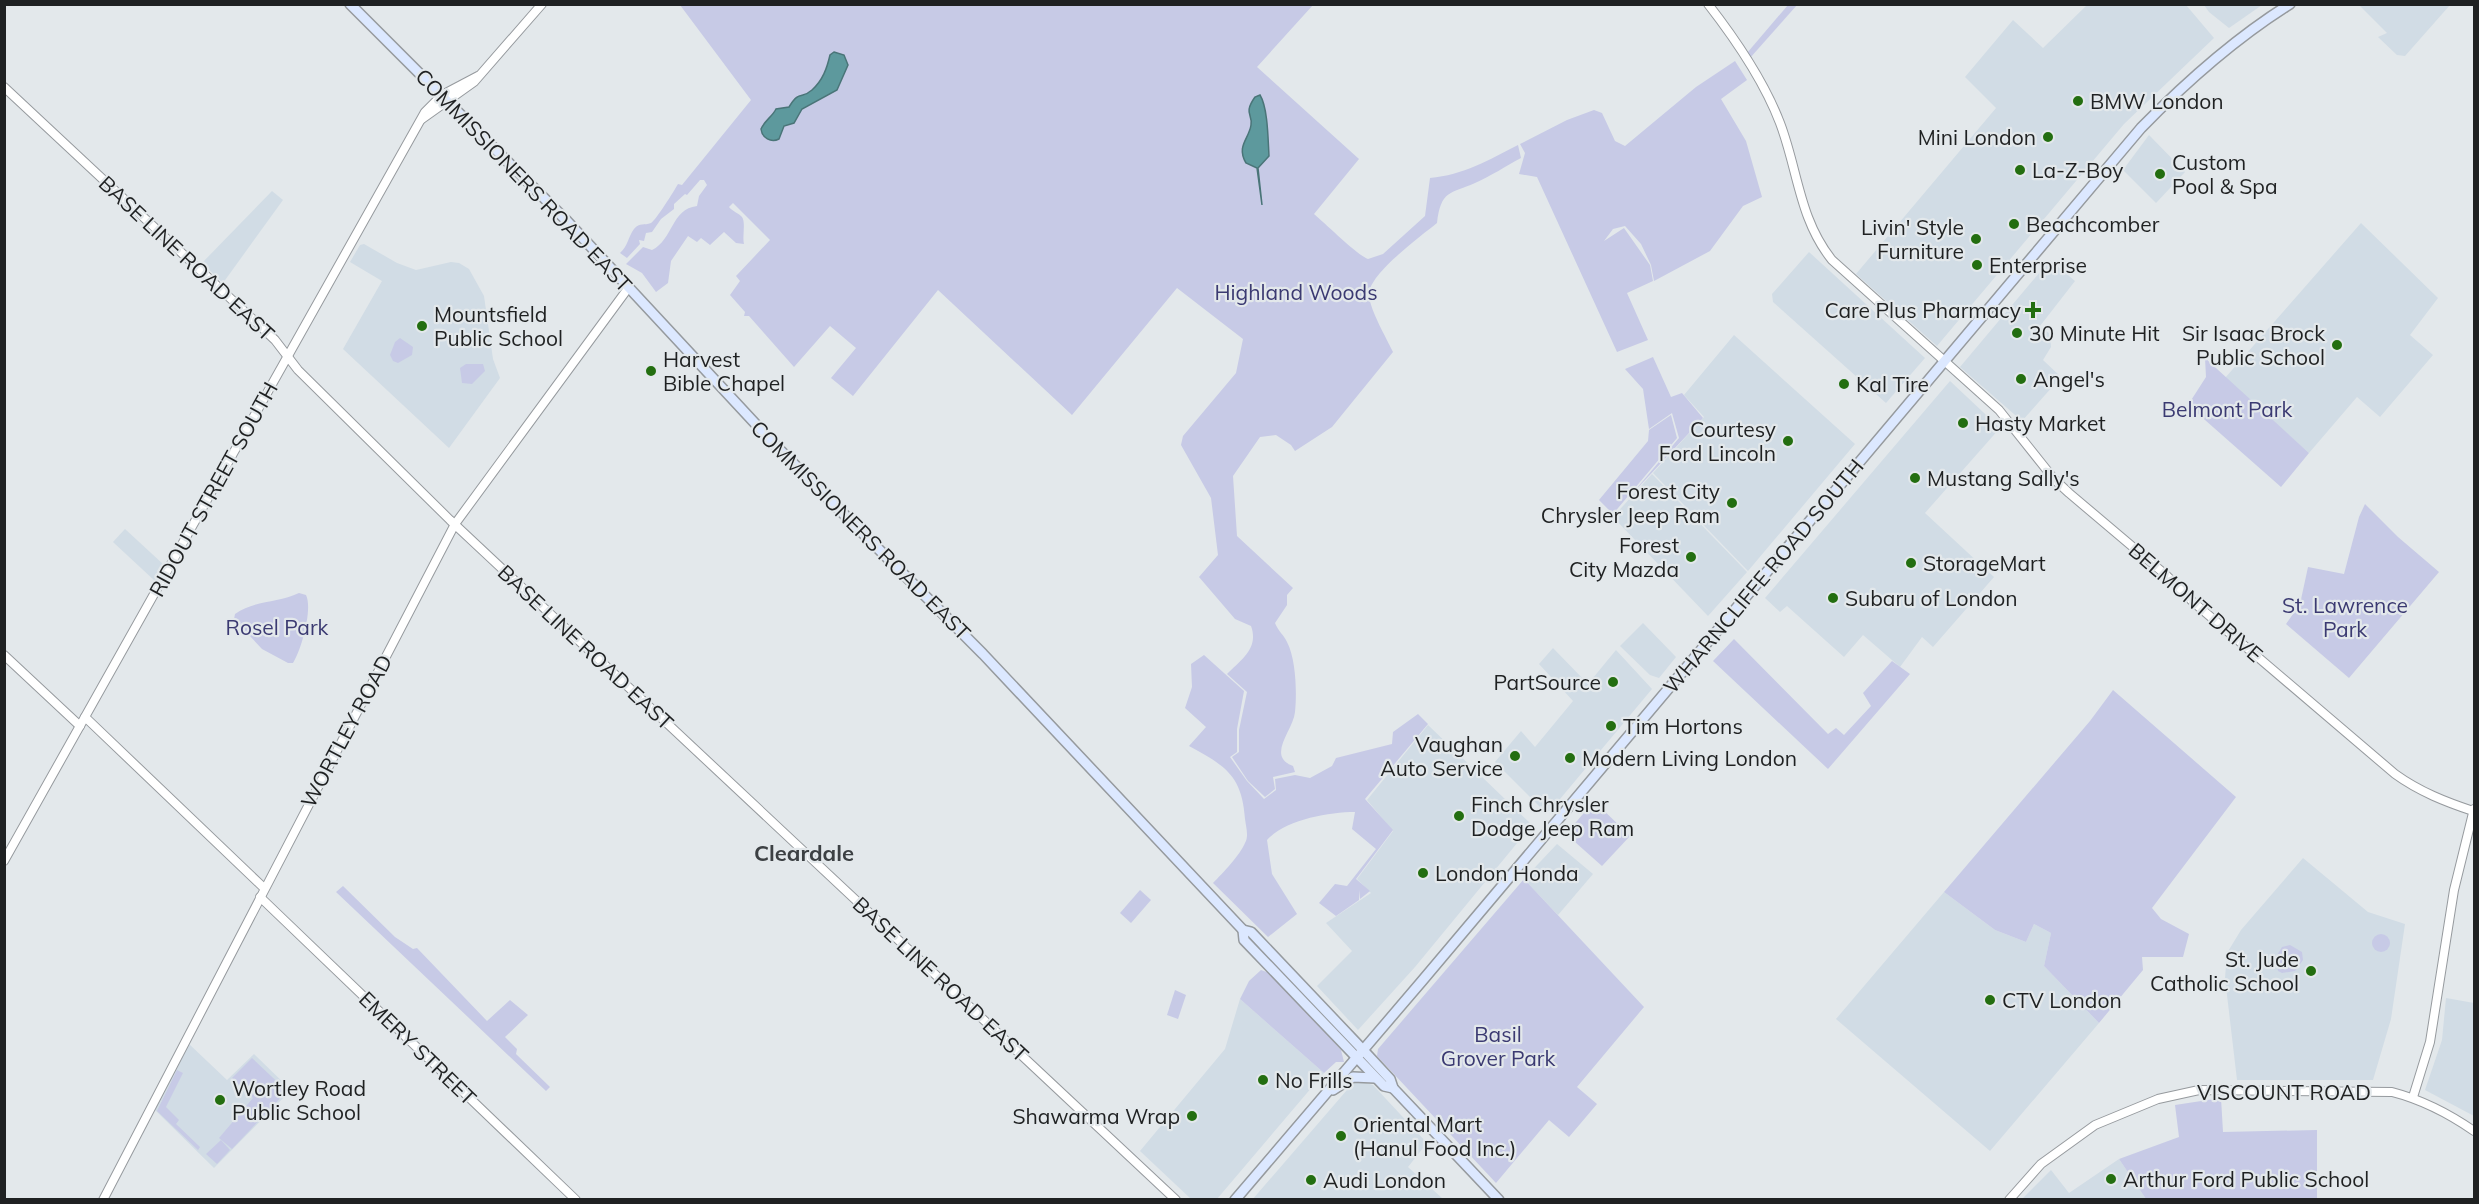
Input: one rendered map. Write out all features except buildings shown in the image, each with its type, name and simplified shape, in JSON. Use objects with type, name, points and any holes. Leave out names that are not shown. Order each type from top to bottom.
[{"type":"main road","name":"COMMISSIONERS ROAD EAST","points":[[350,4],[628,286],[777,447],[983,654],[1243,930],[1251,932],[1390,1079],[1393,1088]]},
{"type":"main road","name":"WHARNCLIFFE ROAD SOUTH","points":[[1235,1200],[2140,128],[2194,75],[2231,44],[2290,4]]},
{"type":"main road","name":"COMMISSIONERS ROAD EAST","points":[[1243,930],[1244,940],[1356,1058],[1384,1086],[1393,1088]]},
{"type":"main road","points":[[1325,1094],[1353,1077],[1369,1076],[1377,1079]]},
{"type":"main road","points":[[1393,1088],[1499,1200]]},
{"type":"street","name":"RIDOUT STREET SOUTH","points":[[4,861],[422,119],[445,98],[474,82],[542,4]]},
{"type":"street","name":"BELMONT DRIVE","points":[[1708,4],[1762,86],[1780,124],[1804,213],[1822,248],[1853,280],[1999,411],[2068,493],[2396,774],[2422,791],[2474,810]]},
{"type":"street","name":"BASE LINE ROAD EAST","points":[[4,87],[275,340],[286,358],[455,524],[1176,1200]]},
{"type":"street","name":"WORTLEY ROAD","points":[[103,1200],[455,524],[628,286]]},
{"type":"street","points":[[4,655],[80,726]]},
{"type":"street","points":[[85,717],[264,888]]},
{"type":"street","points":[[2413,1097],[2430,1042],[2454,890],[2474,810]]},
{"type":"street","name":"EMERY STREET","points":[[260,897],[576,1200]]},
{"type":"street","name":"VISCOUNT ROAD","points":[[2009,1200],[2041,1164],[2095,1125],[2158,1099],[2199,1090],[2304,1089],[2392,1092],[2413,1097],[2452,1116],[2475,1131]]},
{"type":"shaded area","points":[[2087,5],[2186,5],[2214,38],[2124,124],[1937,346],[1856,274],[1996,108],[1965,77],[2013,20],[2043,48]]},
{"type":"shaded area","points":[[2204,5],[2262,5],[2229,28]]},
{"type":"shaded area","points":[[2359,5],[2450,5],[2405,56],[2397,55],[2378,37],[2387,33]]},
{"type":"shaded area","points":[[834,52],[844,55],[848,65],[837,90],[802,109],[794,123],[784,126],[779,139],[770,140],[765,137],[761,129],[764,123],[776,109],[789,107],[798,96],[808,93],[816,86],[824,74],[830,55]]},
{"type":"shaded area","points":[[1260,95],[1266,116],[1269,156],[1258,168],[1262,205],[1257,168],[1246,163],[1242,152],[1251,125],[1249,110],[1255,97]]},
{"type":"shaded area","points":[[2149,135],[2185,172],[2156,203],[2123,170]]},
{"type":"shaded area","points":[[272,191],[283,200],[223,283],[202,263]]},
{"type":"shaded area","name":"Sir Isaac Brock Public School","points":[[2361,223],[2438,298],[2410,335],[2433,355],[2380,417],[2357,397],[2309,453],[2225,378]]},
{"type":"shaded area","name":"Mountsfield Public School","points":[[364,244],[397,263],[416,270],[451,262],[459,263],[469,269],[484,296],[493,359],[500,378],[449,448],[343,349],[382,281],[350,262],[360,245]]},
{"type":"shaded area","points":[[1809,252],[1925,358],[1886,403],[1773,302],[1772,294]]},
{"type":"shaded area","points":[[2050,260],[2075,281],[2040,326],[2050,334],[2051,347],[2043,360],[2061,377],[2022,421],[1960,367]]},
{"type":"shaded area","points":[[1734,335],[1855,444],[1748,571],[1653,473],[1704,417],[1684,395]]},
{"type":"shaded area","points":[[1950,381],[2000,428],[1925,513],[1994,577],[1933,647],[1922,637],[1900,667],[1863,635],[1844,657],[1787,606],[1780,612],[1765,598]]},
{"type":"shaded area","points":[[1652,474],[1747,572],[1708,616],[1613,517]]},
{"type":"shaded area","points":[[125,529],[164,565],[155,581],[113,542]]},
{"type":"shaded area","points":[[1643,623],[1676,657],[1659,678],[1650,675],[1620,646]]},
{"type":"shaded area","points":[[1553,648],[1588,684],[1616,650],[1652,689],[1550,811],[1544,811],[1495,762],[1521,731],[1535,747],[1573,701],[1539,664]]},
{"type":"shaded area","points":[[1428,725],[1532,825],[1415,967],[1358,1030],[1317,986],[1352,951],[1326,923],[1371,893],[1357,879],[1393,831],[1367,800]]},
{"type":"shaded area","points":[[1557,844],[1593,874],[1558,915],[1524,879]]},
{"type":"shaded area","name":"St. Jude Catholic School","points":[[2303,858],[2368,912],[2405,924],[2391,1019],[2373,1080],[2237,1080],[2225,978],[2227,953],[2241,930]]},
{"type":"shaded area","points":[[1944,892],[1995,930],[2026,942],[2034,924],[2051,933],[2044,966],[2099,1023],[1990,1151],[1836,1019]]},
{"type":"shaded area","points":[[2446,998],[2474,1003],[2474,1116],[2425,1090],[2442,1040]]},
{"type":"shaded area","points":[[1240,999],[1324,1073],[1217,1199],[1191,1199],[1140,1151],[1225,1049]]},
{"type":"shaded area","name":"Wortley Road Public School","points":[[188,1043],[227,1080],[254,1054],[291,1090],[214,1168],[155,1110]]},
{"type":"shaded area","points":[[1360,1081],[1373,1085],[1427,1143],[1408,1167],[1443,1199],[1252,1200],[1353,1083]]},
{"type":"shaded area","name":"Arthur Ford Public School","points":[[2119,1159],[2146,1199],[2021,1200],[2051,1170],[2069,1193]]},
{"type":"green space","name":"Highland Woods","points":[[680,5],[1313,5],[1257,67],[1359,159],[1314,214],[1368,259],[1383,254],[1425,216],[1430,178],[1465,170],[1518,145],[1521,158],[1448,195],[1441,204],[1437,223],[1396,257],[1376,278],[1370,288],[1370,302],[1393,352],[1332,427],[1295,451],[1291,445],[1276,435],[1260,437],[1233,476],[1237,536],[1293,588],[1287,595],[1287,605],[1275,623],[1287,642],[1294,667],[1295,712],[1281,750],[1285,762],[1293,766],[1295,772],[1273,777],[1275,789],[1265,797],[1248,781],[1232,757],[1239,752],[1239,730],[1247,692],[1227,674],[1248,653],[1253,634],[1251,626],[1235,619],[1199,577],[1218,555],[1211,498],[1181,445],[1183,436],[1236,373],[1243,339],[1177,288],[1072,415],[938,290],[853,396],[831,378],[856,348],[830,326],[794,367],[749,316],[744,316],[745,312],[730,295],[740,281],[736,276],[770,240],[733,203],[729,207],[743,220],[744,244],[736,243],[724,232],[710,245],[701,238],[697,242],[688,236],[671,261],[668,283],[656,292],[642,273],[626,264],[643,247],[652,250],[659,245],[682,213],[688,208],[697,206],[699,196],[707,185],[704,180],[700,180],[687,195],[685,194],[674,204],[674,209],[661,219],[652,232],[646,233],[644,241],[639,240],[640,244],[627,258],[620,253],[634,229],[653,221],[678,184],[682,185],[751,100]]},
{"type":"green space","points":[[1788,5],[1797,5],[1750,58],[1747,53]]},
{"type":"green space","points":[[1735,61],[1747,80],[1721,99],[1746,141],[1762,197],[1743,206],[1710,251],[1654,281],[1651,265],[1641,244],[1625,226],[1613,229],[1604,241],[1624,228],[1650,265],[1653,281],[1627,293],[1648,340],[1617,352],[1537,177],[1519,174],[1525,153],[1520,144],[1567,120],[1594,110],[1602,113],[1615,141],[1625,146],[1696,87]]},
{"type":"green space","points":[[400,338],[413,347],[412,355],[398,363],[393,361],[390,355],[395,342]]},
{"type":"green space","points":[[1653,357],[1671,397],[1682,393],[1703,418],[1632,494],[1679,438],[1672,413],[1649,429],[1643,389],[1625,369]]},
{"type":"green space","name":"Belmont Park","points":[[2205,358],[2309,453],[2281,487],[2188,405],[2206,377]]},
{"type":"green space","points":[[466,364],[483,364],[485,371],[472,384],[462,383],[460,368]]},
{"type":"green space","points":[[1671,415],[1677,438],[1613,514],[1599,500],[1648,441],[1649,430]]},
{"type":"green space","name":"St. Lawrence Park","points":[[2365,504],[2398,537],[2439,572],[2349,678],[2286,624],[2300,604],[2308,567],[2344,574],[2359,517]]},
{"type":"green space","name":"Rosel Park","points":[[299,593],[306,595],[308,601],[307,620],[296,657],[293,663],[288,663],[262,649],[234,619],[235,614],[250,606]]},
{"type":"green space","points":[[1734,639],[1828,734],[1836,728],[1844,735],[1871,706],[1863,693],[1892,661],[1910,674],[1828,769],[1713,661]]},
{"type":"green space","points":[[1204,655],[1244,691],[1237,729],[1237,752],[1230,757],[1247,781],[1264,799],[1276,790],[1275,779],[1295,775],[1310,778],[1332,766],[1336,758],[1392,744],[1393,732],[1418,714],[1428,724],[1365,799],[1393,830],[1356,879],[1370,891],[1360,899],[1359,890],[1359,900],[1336,916],[1319,903],[1335,884],[1347,886],[1376,849],[1352,829],[1355,812],[1332,814],[1296,822],[1267,840],[1272,874],[1297,914],[1268,937],[1213,883],[1239,853],[1247,834],[1243,804],[1236,782],[1213,760],[1189,746],[1206,727],[1185,708],[1192,687],[1191,664]]},
{"type":"green space","points":[[2113,690],[2236,797],[2152,908],[2161,919],[2189,934],[2183,957],[2142,957],[2143,970],[2099,1023],[2044,966],[2051,933],[2034,924],[2026,942],[1995,930],[1944,892],[2090,721]]},
{"type":"green space","points":[[1594,801],[1630,836],[1602,866],[1566,834]]},
{"type":"green space","name":"Basil Grover Park","points":[[1524,879],[1644,1007],[1577,1087],[1597,1104],[1569,1137],[1549,1120],[1496,1183],[1377,1056],[1378,1049]]},
{"type":"green space","points":[[343,886],[395,937],[413,949],[417,948],[487,1021],[510,1000],[528,1015],[505,1037],[517,1049],[516,1054],[550,1087],[546,1091],[336,892]]},
{"type":"green space","points":[[1140,890],[1151,900],[1131,923],[1120,913]]},
{"type":"green space","points":[[2381,934],[2387,937],[2390,943],[2387,949],[2381,952],[2375,949],[2372,943],[2375,937]]},
{"type":"green space","points":[[2290,945],[2302,952],[2303,960],[2295,971],[2282,973],[2278,971],[2276,957],[2282,947]]},
{"type":"green space","points":[[1261,970],[1272,974],[1341,1050],[1344,1062],[1336,1062],[1324,1073],[1240,999],[1249,981]]},
{"type":"green space","points":[[1175,990],[1186,995],[1178,1019],[1167,1015]]},
{"type":"green space","points":[[252,1058],[287,1091],[232,1149],[219,1138],[253,1098],[232,1078]]},
{"type":"green space","points":[[177,1070],[183,1073],[166,1107],[179,1120],[176,1124],[200,1147],[198,1150],[157,1111]]},
{"type":"green space","points":[[2221,1098],[2223,1132],[2317,1130],[2317,1199],[2146,1199],[2119,1159],[2179,1137],[2175,1105]]},
{"type":"green space","points":[[221,1140],[230,1150],[217,1164],[206,1154]]},
{"type":"place","name":"BMW London","points":[[2078,101]]},
{"type":"place","name":"Mini London","points":[[2048,137]]},
{"type":"place","name":"La-Z-Boy","points":[[2020,170]]},
{"type":"place","name":"Custom Pool & Spa","points":[[2160,174]]},
{"type":"place","name":"Beachcomber","points":[[2014,224]]},
{"type":"place","name":"Livin' Style Furniture","points":[[1976,239]]},
{"type":"place","name":"Enterprise","points":[[1977,265]]},
{"type":"place","name":"Care Plus Pharmacy","points":[[2033,310]]},
{"type":"place","name":"Mountsfield Public School","points":[[422,326]]},
{"type":"place","name":"30 Minute Hit","points":[[2017,333]]},
{"type":"place","name":"Sir Isaac Brock Public School","points":[[2337,345]]},
{"type":"place","name":"Harvest Bible Chapel","points":[[651,371]]},
{"type":"place","name":"Angel's","points":[[2021,379]]},
{"type":"place","name":"Kal Tire","points":[[1844,384]]},
{"type":"place","name":"Hasty Market","points":[[1963,423]]},
{"type":"place","name":"Courtesy Ford Lincoln","points":[[1788,441]]},
{"type":"place","name":"Mustang Sally's","points":[[1915,478]]},
{"type":"place","name":"Forest City Chrysler Jeep Ram","points":[[1732,503]]},
{"type":"place","name":"Forest City Mazda","points":[[1691,557]]},
{"type":"place","name":"StorageMart","points":[[1911,563]]},
{"type":"place","name":"Subaru of London","points":[[1833,598]]},
{"type":"place","name":"PartSource","points":[[1613,682]]},
{"type":"place","name":"Tim Hortons","points":[[1611,726]]},
{"type":"place","name":"Vaughan Auto Service","points":[[1515,756]]},
{"type":"place","name":"Modern Living London","points":[[1570,758]]},
{"type":"place","name":"Finch Chrysler Dodge Jeep Ram","points":[[1459,816]]},
{"type":"place","name":"London Honda","points":[[1423,873]]},
{"type":"place","name":"St. Jude Catholic School","points":[[2311,971]]},
{"type":"place","name":"CTV London","points":[[1990,1000]]},
{"type":"place","name":"No Frills","points":[[1263,1080]]},
{"type":"place","name":"Wortley Road Public School","points":[[220,1100]]},
{"type":"place","name":"Shawarma Wrap","points":[[1192,1116]]},
{"type":"place","name":"Oriental Mart (Hanul Food Inc.)","points":[[1341,1136]]},
{"type":"place","name":"Arthur Ford Public School","points":[[2111,1179]]},
{"type":"place","name":"Audi London","points":[[1311,1180]]},
{"type":"district","name":"Cleardale","points":[[804,853]]}]
